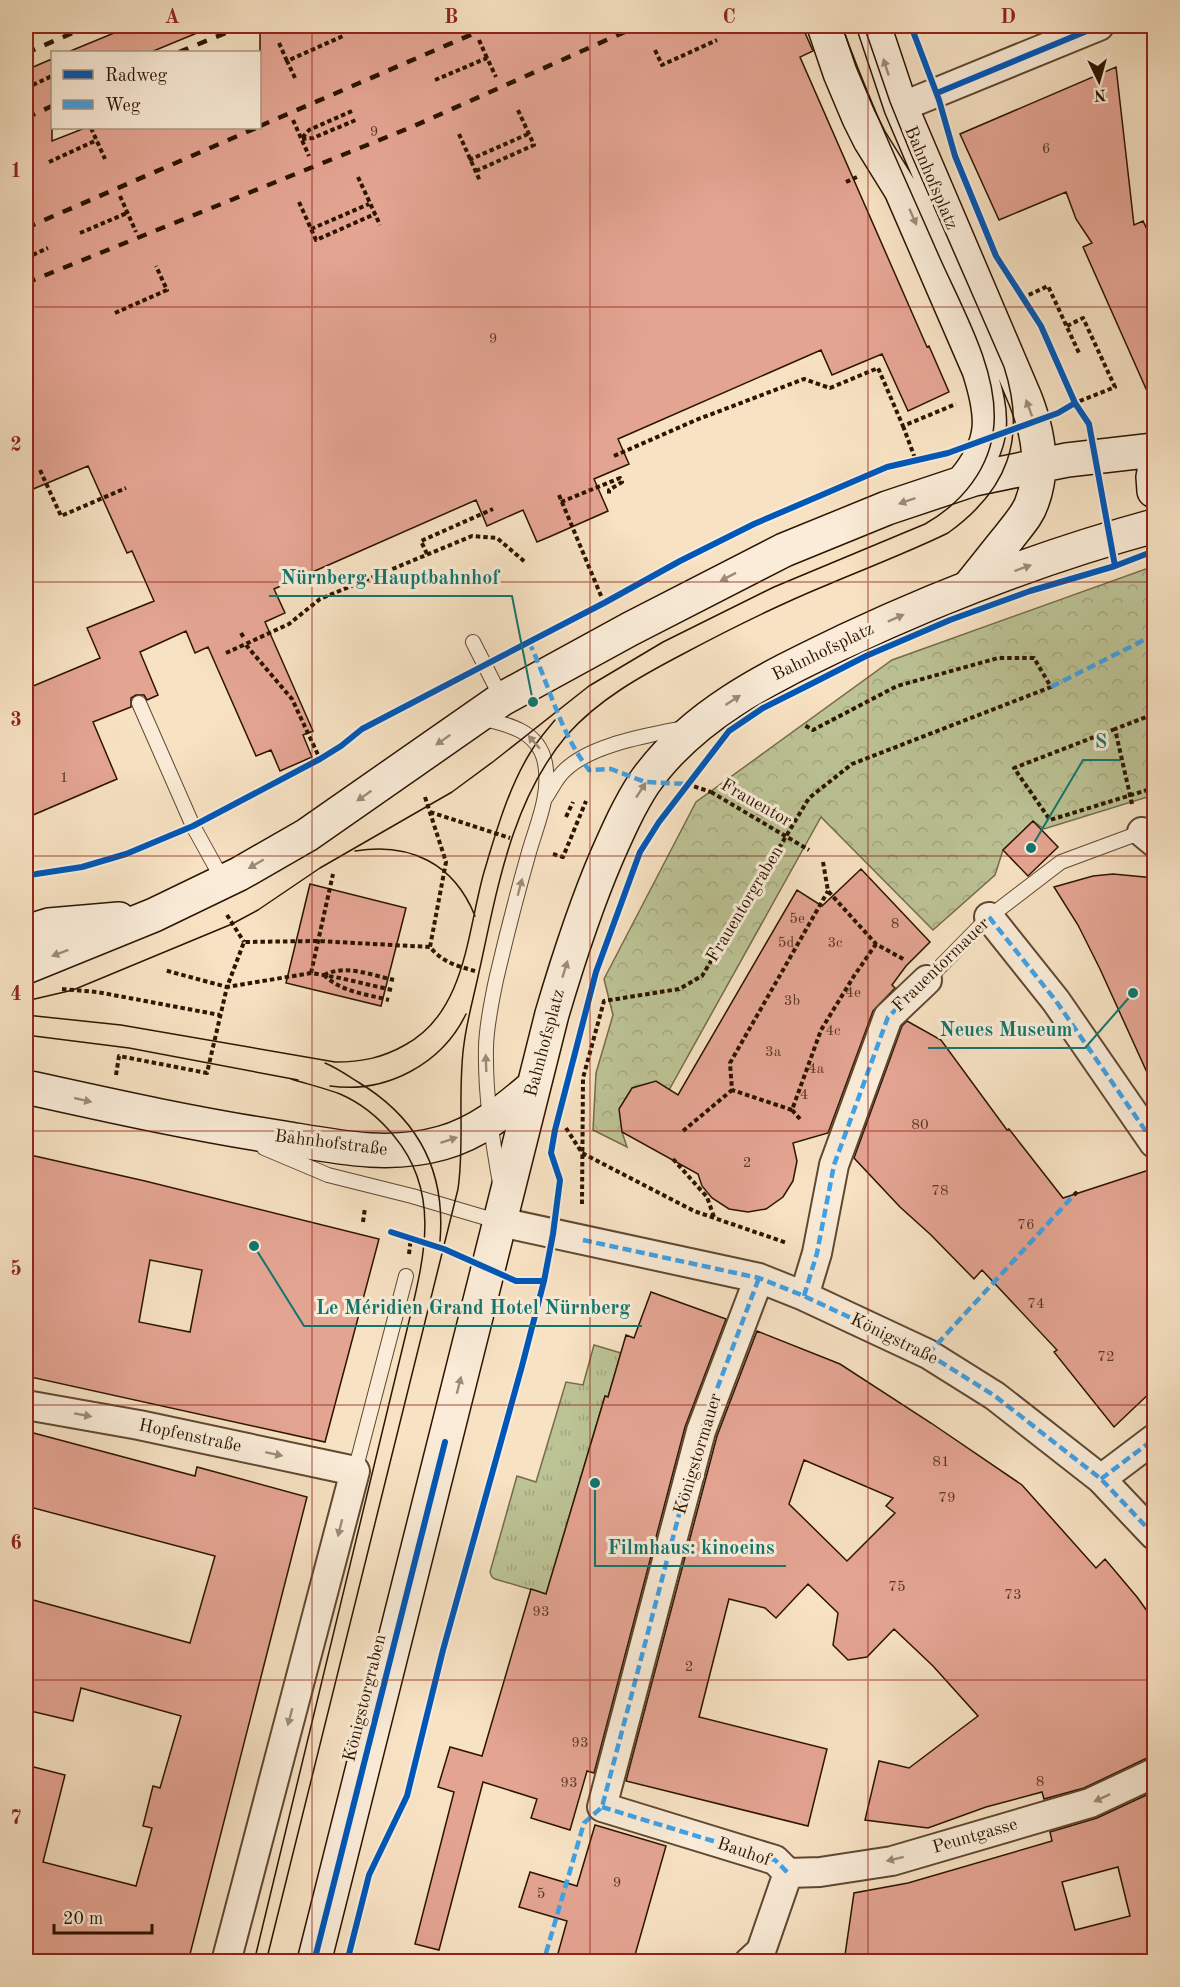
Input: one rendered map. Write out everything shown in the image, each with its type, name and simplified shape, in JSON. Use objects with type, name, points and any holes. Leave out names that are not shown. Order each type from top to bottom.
[{"type":"main road","name":"Bahnhofsplatz","points":[[824,26],[850,96],[870,140],[901,190],[980,370],[989,411],[988,439],[981,458],[963,482]]},
{"type":"main road","name":"Bahnhofsplatz","points":[[502,1214],[571,951],[585,910],[613,843],[645,782],[673,748],[724,705],[768,679],[875,627],[968,588],[1028,512],[1035,493],[1038,465],[1036,430],[1025,398],[901,107],[874,26]]},
{"type":"main road","points":[[26,967],[154,915],[224,882],[307,835],[502,699],[638,624],[784,549],[886,508],[963,482],[1038,465],[1094,456],[1155,450]]},
{"type":"main road","points":[[1155,472],[1153,477],[1155,491]]},
{"type":"main road","points":[[968,588],[1049,558],[1155,526]]},
{"type":"main road","points":[[26,933],[49,925],[154,915]]},
{"type":"main road","name":"Bahnhofstraße","points":[[26,1087],[218,1128],[356,1150],[386,1152],[405,1151],[462,1136],[490,1122],[534,1086]]},
{"type":"main road","name":"Königstorgraben","points":[[314,1962],[502,1214]]},
{"type":"street","points":[[901,107],[1099,26]]},
{"type":"street","points":[[990,917],[1056,1001],[1155,1143]]},
{"type":"street","name":"Frauentormauer","points":[[804,1296],[817,1253],[834,1165],[888,1017],[927,980]]},
{"type":"street","name":"Königstraße","points":[[502,1214],[583,1240],[759,1278],[804,1296],[928,1354],[995,1396],[1101,1479],[1155,1535]]},
{"type":"street","name":"Königstormauer","points":[[602,1807],[701,1431],[759,1278]]},
{"type":"street","name":"Hopfenstraße","points":[[26,1405],[139,1425],[355,1471]]},
{"type":"street","points":[[1101,1479],[1155,1439]]},
{"type":"street","points":[[226,1962],[355,1471]]},
{"type":"street","name":"Peuntgasse","points":[[788,1873],[820,1872],[892,1860],[1090,1803],[1155,1773]]},
{"type":"street","name":"Bauhof","points":[[602,1807],[775,1860],[788,1873],[761,1951],[749,1962]]},
{"type":"lane","points":[[473,642],[502,699]]},
{"type":"lane","points":[[139,703],[193,826],[224,882]]},
{"type":"lane","points":[[475,717],[509,724],[529,735],[540,747],[546,765],[546,796],[496,980],[486,1045],[490,1122],[502,1214]]},
{"type":"lane","points":[[546,796],[564,771],[580,759],[620,742],[699,724]]},
{"type":"lane","name":"Frauentormauer","points":[[927,980],[990,917],[1061,862],[1150,834]]},
{"type":"lane","name":"Bahnhofstraße","points":[[218,1128],[328,1175],[411,1196],[502,1214]]},
{"type":"lane","points":[[355,1471],[406,1276]]},
{"type":"path","points":[[287,61],[343,36]]},
{"type":"path","points":[[479,40],[496,77]]},
{"type":"path","points":[[655,50],[662,65],[717,40]]},
{"type":"path","points":[[279,43],[295,78]]},
{"type":"path","points":[[435,80],[487,58]]},
{"type":"path","points":[[26,88],[51,76]]},
{"type":"path","points":[[476,171],[534,145],[517,108]]},
{"type":"path","points":[[301,139],[309,130],[352,111]]},
{"type":"path","points":[[293,120],[309,156]]},
{"type":"path","points":[[301,139],[313,138],[356,120]]},
{"type":"path","points":[[92,129],[105,159]]},
{"type":"path","points":[[459,134],[480,181]]},
{"type":"path","points":[[470,160],[528,134]]},
{"type":"path","points":[[49,162],[97,140]]},
{"type":"path","points":[[358,177],[380,225]]},
{"type":"path","points":[[120,196],[136,232]]},
{"type":"path","points":[[300,202],[316,240],[375,214]]},
{"type":"path","points":[[311,229],[369,204]]},
{"type":"path","points":[[80,233],[127,213]]},
{"type":"path","points":[[26,258],[48,248]]},
{"type":"path","points":[[115,313],[167,290],[156,266]]},
{"type":"path","points":[[1022,297],[1048,286],[1079,353]]},
{"type":"path","points":[[1066,326],[1083,318],[1115,387],[1075,403]]},
{"type":"path","points":[[614,456],[696,420],[804,379],[830,388],[879,368],[916,461]]},
{"type":"path","points":[[903,426],[957,404]]},
{"type":"path","points":[[40,470],[61,516],[126,488]]},
{"type":"path","points":[[561,502],[620,478],[622,482],[620,485],[609,490],[609,494]]},
{"type":"path","points":[[559,495],[604,603]]},
{"type":"path","points":[[427,554],[421,541],[493,509]]},
{"type":"path","points":[[226,653],[289,624],[320,599],[472,536],[496,538],[525,562]]},
{"type":"path","points":[[241,633],[243,638]]},
{"type":"path","points":[[246,645],[292,699],[320,759]]},
{"type":"path","points":[[1155,714],[1014,768],[1050,820],[1155,788]]},
{"type":"path","points":[[1115,729],[1130,795],[1150,834]]},
{"type":"path","points":[[425,797],[446,862],[430,947]]},
{"type":"path","points":[[430,812],[563,857],[586,801]]},
{"type":"path","points":[[792,1110],[821,1030],[876,944],[828,891],[823,862]]},
{"type":"path","points":[[311,973],[333,874]]},
{"type":"path","points":[[732,1090],[730,1063],[828,891]]},
{"type":"path","points":[[227,915],[244,942]]},
{"type":"path","points":[[244,942],[318,941],[430,947],[438,957]]},
{"type":"path","points":[[115,1080],[119,1056],[207,1073],[227,987],[244,942]]},
{"type":"path","points":[[323,975],[335,969],[351,970],[394,980]]},
{"type":"path","points":[[164,970],[227,987],[311,973],[392,990]]},
{"type":"path","points":[[323,975],[334,985],[346,990],[389,1000]]},
{"type":"path","points":[[56,989],[97,992],[221,1015]]},
{"type":"path","points":[[732,1090],[792,1110],[800,1119]]},
{"type":"path","points":[[683,1131],[732,1090]]},
{"type":"path","points":[[566,1128],[582,1153],[694,1210],[817,1253]]},
{"type":"path","points":[[673,1159],[707,1197],[714,1217]]},
{"type":"path","points":[[1074,1195],[1079,1190]]},
{"type":"path","points":[[363,1222],[365,1206]]},
{"type":"path","points":[[543,1962],[546,1953]]},
{"type":"green space","points":[[1154,566],[1154,795],[1044,829],[1033,821],[1003,850],[995,875],[933,930],[821,817],[669,1090],[622,1132],[627,1147],[593,1130],[596,1073],[613,1015],[604,979],[696,802],[892,660]]},
{"type":"green space","points":[[594,1345],[621,1353],[608,1397],[605,1396],[546,1594],[495,1579],[490,1572],[517,1476],[536,1482],[566,1382],[583,1385]]},
{"type":"building","points":[[131,26],[214,26],[153,51],[70,51]]},
{"type":"building","points":[[260,26],[786,26],[789,32],[802,26],[813,51],[800,57],[927,347],[929,346],[949,392],[908,411],[882,354],[832,375],[821,350],[618,439],[629,464],[594,479],[608,511],[549,537],[537,542],[523,510],[487,526],[476,500],[274,589],[285,613],[265,622],[313,731],[303,735],[312,757],[280,771],[271,750],[256,756],[208,647],[195,653],[186,631],[140,652],[158,695],[147,700],[144,695],[136,695],[131,698],[131,707],[93,722],[117,779],[26,818],[26,689],[100,658],[87,628],[154,601],[132,551],[127,553],[88,466],[26,492],[26,70],[51,59],[52,141],[82,129],[261,129]]},
{"type":"building","points":[[1116,67],[1134,225],[1143,221],[1155,246],[1155,409],[1083,247],[1092,243],[1076,219],[1066,192],[999,220],[960,134]]},
{"type":"building","points":[[1033,821],[1058,847],[1028,876],[1003,850]]},
{"type":"building","points":[[861,869],[930,942],[906,966],[892,985],[895,988],[873,1011],[828,1133],[793,1143],[797,1161],[793,1181],[783,1197],[766,1209],[748,1212],[729,1209],[712,1198],[702,1186],[698,1174],[622,1132],[619,1109],[632,1088],[656,1081],[678,1095],[797,890],[822,906]]},
{"type":"building","points":[[1113,874],[1155,878],[1155,1090],[1100,969],[1078,925],[1054,887],[1093,876]]},
{"type":"building","points":[[310,884],[406,908],[381,1006],[286,983]]},
{"type":"building","points":[[907,1021],[941,1040],[1007,1130],[1009,1129],[1063,1198],[1155,1168],[1155,1388],[1114,1427],[1054,1352],[1057,1350],[982,1270],[974,1279],[900,1207],[854,1158],[902,1026]]},
{"type":"building","points":[[26,1154],[379,1239],[325,1442],[26,1376]],"holes":[[[150,1260],[202,1270],[190,1332],[139,1322]]]},
{"type":"building","points":[[651,1292],[726,1319],[685,1427],[594,1773],[587,1771],[570,1830],[531,1818],[537,1799],[483,1782],[439,1950],[415,1944],[454,1792],[438,1787],[450,1747],[482,1756],[531,1589],[546,1594],[605,1396],[608,1397],[626,1335],[634,1338]]},
{"type":"building","points":[[757,1331],[840,1364],[1022,1485],[1096,1568],[1105,1559],[1155,1622],[1155,1757],[1147,1758],[1084,1788],[1044,1799],[1042,1792],[986,1807],[928,1828],[865,1820],[879,1761],[909,1768],[978,1716],[933,1666],[894,1629],[867,1657],[848,1660],[833,1645],[838,1613],[808,1584],[776,1618],[765,1608],[729,1599],[699,1717],[827,1749],[808,1826],[626,1781],[717,1436]],"holes":[[[804,1460],[893,1498],[886,1506],[895,1513],[847,1561],[789,1504]]]},
{"type":"building","points":[[26,1431],[195,1476],[197,1467],[307,1497],[188,1962],[26,1962],[26,1765],[65,1775],[43,1862],[136,1886],[152,1828],[143,1826],[153,1786],[160,1788],[181,1716],[81,1688],[73,1721],[26,1710],[26,1598],[190,1643],[215,1556],[26,1506]]},
{"type":"building","points":[[1155,1791],[1155,1962],[844,1962],[854,1893],[908,1883],[1052,1841],[1050,1832],[1097,1818]],"holes":[[[1118,1867],[1130,1916],[1075,1930],[1062,1882]]]},
{"type":"building","points":[[595,1825],[666,1846],[633,1962],[572,1962],[557,1957],[567,1921],[519,1907],[530,1872],[577,1886]]},
{"type":"tram line","points":[[26,1001],[73,990],[232,924],[258,910],[320,868],[452,792],[589,686],[663,642],[774,587],[925,524],[951,506],[962,495],[981,469],[992,440],[994,403],[990,382],[976,338],[864,84],[842,26]]},
{"type":"tram line","points":[[266,1962],[458,1189],[461,1153],[462,1062],[467,1026],[500,879],[519,818],[532,788],[567,735],[593,710],[621,689],[667,662],[769,611],[948,533],[985,499],[998,480],[1007,460],[1012,439],[1013,417],[1011,393],[1004,367],[911,154],[864,26]]},
{"type":"tram line","points":[[26,1015],[121,1025],[335,1062],[372,1058],[405,1045],[425,1031],[441,1012],[452,992],[468,944],[484,872],[509,796],[530,753],[555,720]]},
{"type":"tram line","points":[[355,851],[394,850],[427,860],[455,882],[475,916]]},
{"type":"tram line","points":[[330,1086],[372,1085],[410,1072],[442,1047],[456,1032],[466,1014]]},
{"type":"tram line","points":[[26,1035],[129,1048],[298,1080]]},
{"type":"tram line","points":[[325,1063],[379,1096],[412,1129],[433,1169],[441,1215],[440,1241]]},
{"type":"tram line","points":[[254,1962],[416,1293],[424,1247],[425,1224],[418,1179],[409,1157],[389,1130],[370,1112],[348,1098],[291,1079]]},
{"type":"railway","points":[[26,30],[35,26]]},
{"type":"railway","points":[[26,53],[89,26]]},
{"type":"railway","points":[[181,51],[243,26]]},
{"type":"railway","points":[[261,126],[491,26]]},
{"type":"railway","points":[[26,283],[414,126],[638,26]]},
{"type":"railway","points":[[26,118],[51,106]]},
{"type":"railway","points":[[26,228],[254,129]]},
{"type":"marked path","points":[[1051,687],[1154,635]]},
{"type":"marked path","points":[[529,642],[570,740],[589,770],[611,769],[645,782],[687,784]]},
{"type":"marked path","points":[[989,917],[1056,1001],[1154,1143]]},
{"type":"marked path","points":[[804,1296],[817,1253],[834,1165],[888,1017],[927,980]]},
{"type":"marked path","points":[[928,1354],[1074,1195]]},
{"type":"marked path","points":[[583,1240],[759,1278],[804,1296],[928,1354],[995,1396],[1101,1479],[1154,1535]]},
{"type":"marked path","points":[[546,1953],[584,1823],[602,1807],[701,1431],[759,1278]]},
{"type":"marked path","points":[[1101,1479],[1154,1439]]},
{"type":"marked path","points":[[602,1807],[775,1860],[788,1873]]},
{"type":"cycle path","points":[[911,26],[939,100],[955,156],[996,256],[1041,326],[1075,403],[1089,424],[1115,566]]},
{"type":"cycle path","points":[[937,93],[1099,26]]},
{"type":"cycle path","points":[[26,877],[82,867],[126,854],[193,826],[320,759],[362,729],[754,524],[887,467],[948,453],[1058,413],[1075,403]]},
{"type":"cycle path","points":[[347,1962],[369,1875],[407,1796],[443,1650],[522,1366],[544,1281],[553,1234],[560,1180],[551,1153],[555,1130],[596,972],[640,852],[659,822],[729,731],[763,708],[866,656],[950,620],[1030,591],[1115,566],[1154,551]]},
{"type":"cycle path","points":[[391,1232],[444,1249],[516,1281],[544,1281]]},
{"type":"cycle path","points":[[314,1962],[445,1442]]},
{"type":"place","name":"Nürnberg Hauptbahnhof","points":[[533,702]]},
{"type":"place","name":"S","points":[[1031,848]]},
{"type":"place","name":"Neues Museum","points":[[1133,993]]},
{"type":"place","name":"Le Méridien Grand Hotel Nürnberg","points":[[254,1246]]},
{"type":"place","name":"Filmhaus: kinoeins","points":[[595,1483]]}]
